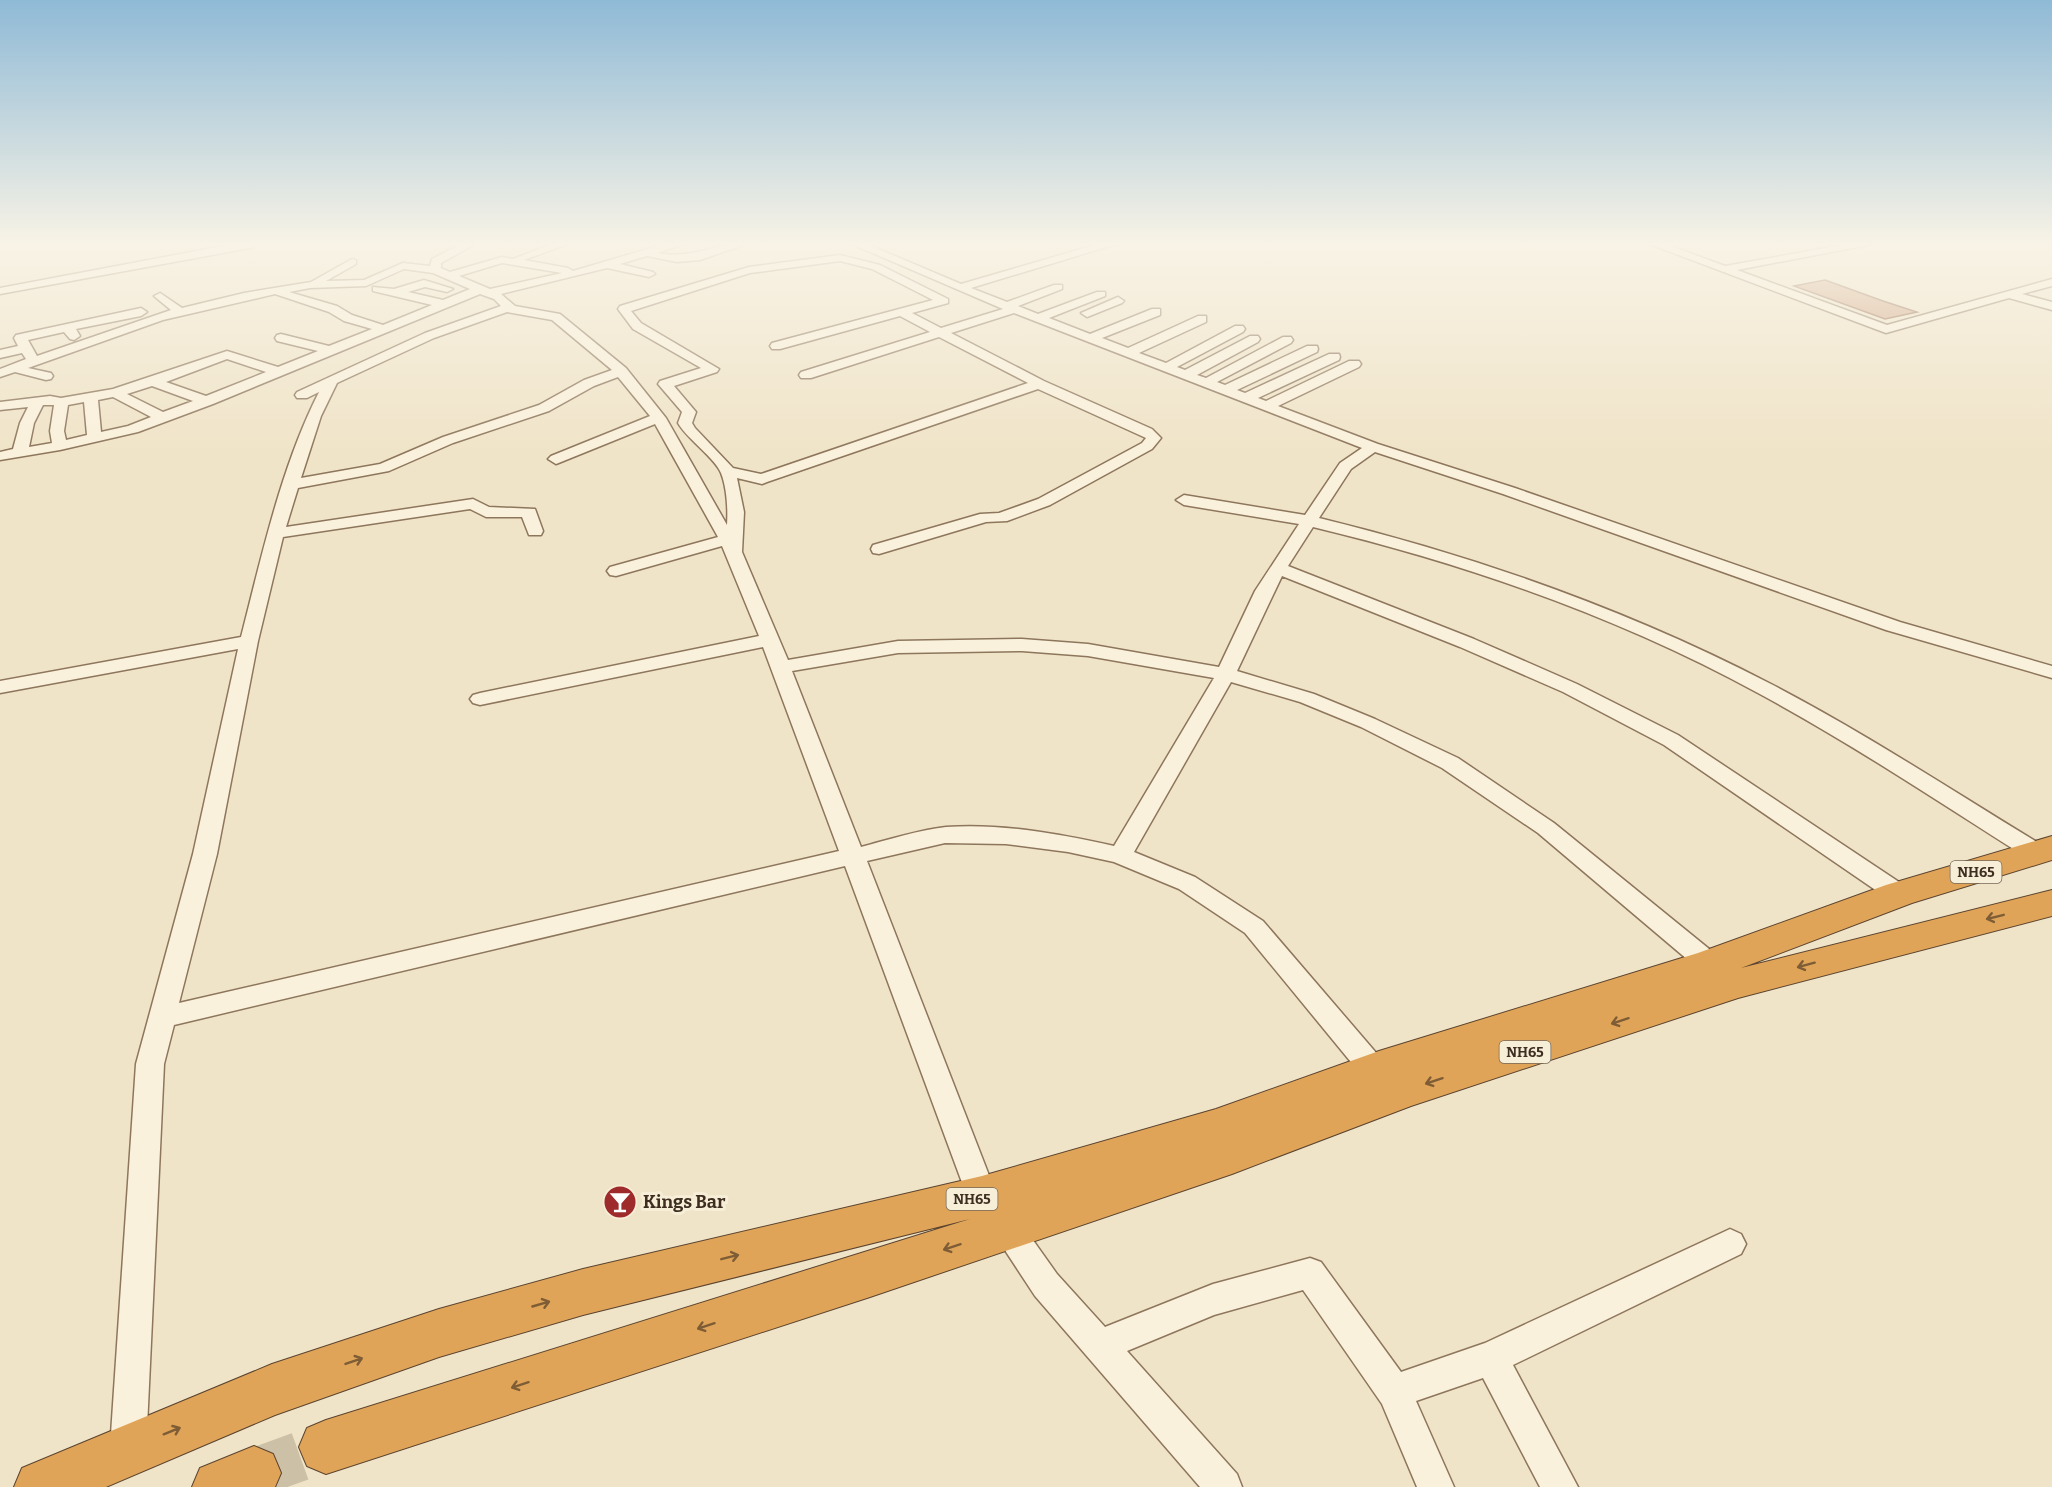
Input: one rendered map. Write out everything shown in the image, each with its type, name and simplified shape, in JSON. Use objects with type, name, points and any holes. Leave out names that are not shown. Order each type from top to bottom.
[{"type":"highway","name":"NH65","points":[[326,1447],[994,1212],[1215,1127],[1374,1070],[1710,964],[1899,894],[2044,851]]},
{"type":"highway","name":"NH65","points":[[41,1487],[272,1390],[439,1333],[583,1292],[994,1212],[1232,1155],[1400,1092],[1735,984],[2052,903]]},
{"type":"street","points":[[34,361],[20,338],[137,311]]},
{"type":"street","points":[[0,373],[84,343],[153,311]]},
{"type":"street","points":[[334,311],[384,329]]},
{"type":"street","points":[[0,456],[95,438],[164,418],[426,311]]},
{"type":"street","points":[[302,395],[469,319],[494,311]]},
{"type":"street","points":[[530,311],[556,317],[621,371],[659,418],[730,546],[781,667],[852,856],[994,1212],[1046,1285],[1224,1487]]},
{"type":"street","points":[[626,311],[637,326],[712,369],[665,384],[689,412],[685,423],[689,430],[728,471],[736,512],[730,546]]},
{"type":"street","points":[[806,375],[1006,311]]},
{"type":"street","points":[[1020,311],[1373,447],[1509,491],[1893,626],[2052,672]]},
{"type":"street","points":[[1038,318],[1055,311]]},
{"type":"street","points":[[1055,325],[1091,311]]},
{"type":"street","points":[[1074,332],[1125,311]]},
{"type":"street","points":[[1837,311],[1886,329],[1948,311]]},
{"type":"street","points":[[776,346],[901,312],[1039,384],[1147,432],[1154,438],[1147,446],[1044,502],[1001,518],[986,517],[879,549]]},
{"type":"street","points":[[1091,339],[1156,312]]},
{"type":"street","points":[[1109,346],[1170,319]]},
{"type":"street","points":[[1128,353],[1205,324],[1188,340]]},
{"type":"street","points":[[65,328],[84,343]]},
{"type":"street","points":[[1166,368],[1239,328]]},
{"type":"street","points":[[281,338],[332,351]]},
{"type":"street","points":[[1186,375],[1254,339]]},
{"type":"street","points":[[1206,383],[1287,340]]},
{"type":"street","points":[[0,354],[26,348]]},
{"type":"street","points":[[1226,390],[1312,348]]},
{"type":"street","points":[[1148,360],[1168,350]]},
{"type":"street","points":[[0,406],[61,402],[115,393],[227,355],[279,372]]},
{"type":"street","points":[[1246,398],[1334,357]]},
{"type":"street","points":[[1266,406],[1354,364]]},
{"type":"street","points":[[14,368],[46,376]]},
{"type":"street","points":[[291,485],[384,468],[448,440],[544,408],[588,383],[621,371]]},
{"type":"street","points":[[150,381],[208,401]]},
{"type":"street","points":[[128,1449],[150,1064],[205,854],[249,641],[276,533],[314,416],[331,381]]},
{"type":"street","points":[[728,471],[762,479],[1039,384]]},
{"type":"street","points":[[115,393],[164,418]]},
{"type":"street","points":[[91,397],[90,407],[95,438]]},
{"type":"street","points":[[20,453],[27,423],[37,402]]},
{"type":"street","points":[[60,446],[57,431],[61,402]]},
{"type":"street","points":[[556,459],[659,418]]},
{"type":"street","points":[[1120,855],[1226,674],[1264,591],[1307,521],[1345,466],[1373,447]]},
{"type":"street","points":[[1184,500],[1307,521],[1446,558],[1561,597],[1724,668],[1846,735],[2044,851]]},
{"type":"street","points":[[276,533],[473,504],[486,512],[529,512],[535,531]]},
{"type":"street","points":[[616,571],[730,546]]},
{"type":"street","points":[[1278,568],[1488,652],[1570,688],[1671,740],[1899,894]]},
{"type":"street","points":[[480,699],[768,640]]},
{"type":"street","points":[[0,687],[249,641]]},
{"type":"street","points":[[781,667],[898,647],[1022,645],[1088,650],[1226,674],[1317,702],[1368,723],[1450,763],[1546,828],[1710,964]]},
{"type":"street","points":[[162,1017],[945,835],[1006,836],[1068,844],[1120,855],[1187,883],[1254,927],[1374,1070]]},
{"type":"street","points":[[1394,1392],[1491,1358],[1730,1244]]},
{"type":"street","points":[[1101,1346],[1214,1300],[1310,1273],[1394,1392],[1436,1487]]},
{"type":"street","points":[[1491,1358],[1560,1487]]},
{"type":"building","points":[[1864,311],[1917,312],[1885,319]]},
{"type":"tunnel","points":[[254,1473],[326,1447]]},
{"type":"place","name":"Kings Bar","points":[[620,1202]]}]
